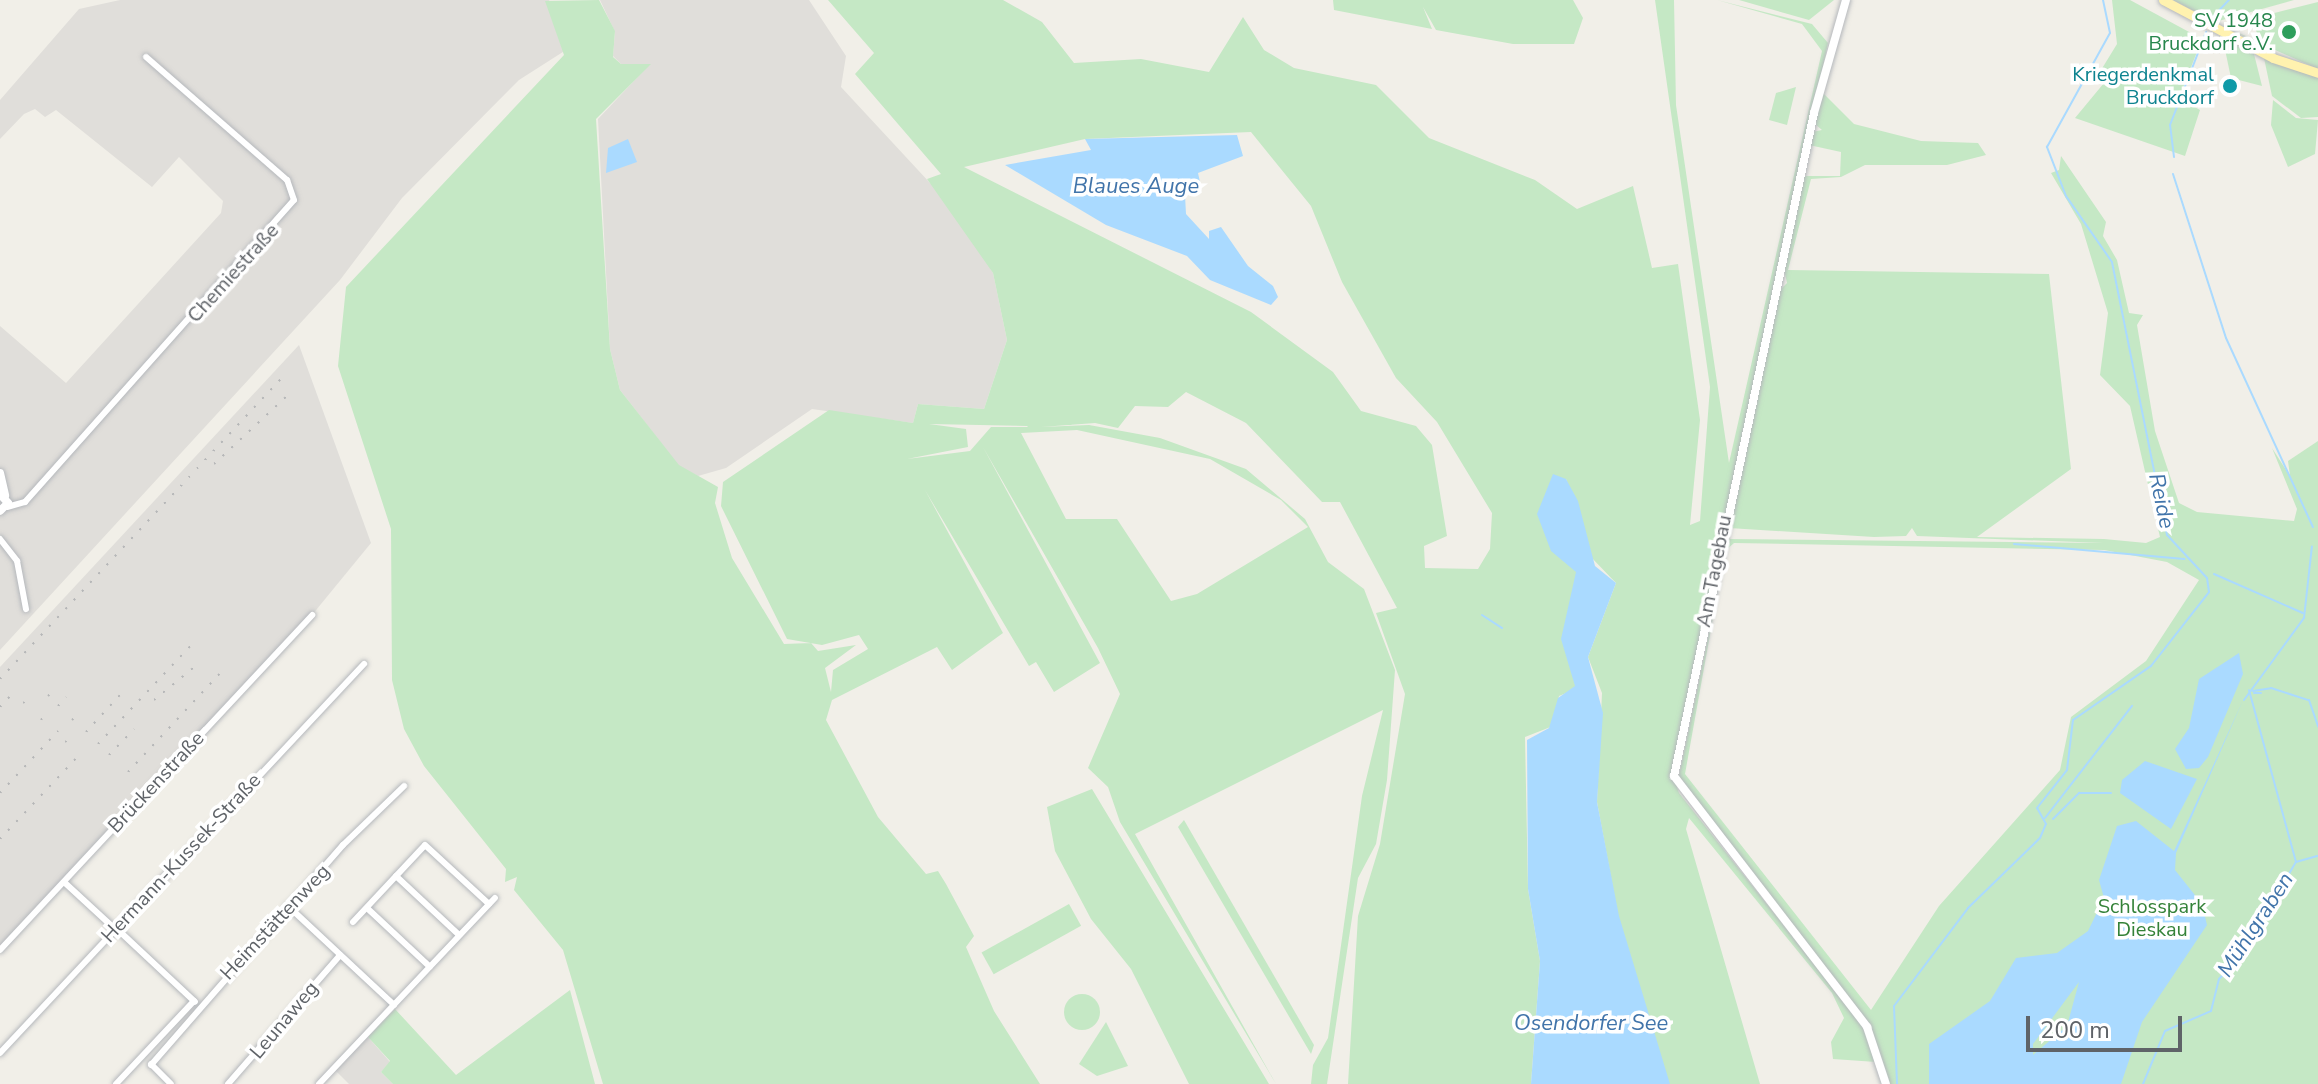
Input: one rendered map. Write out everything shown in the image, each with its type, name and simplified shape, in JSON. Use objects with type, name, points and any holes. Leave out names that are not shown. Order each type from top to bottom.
[{"type":"main road","points":[[2163,0],[2316,72]]},
{"type":"street","name":"Am Tagebau","points":[[1846,0],[1817,100],[1674,776],[1867,1027],[1886,1084]]},
{"type":"street","name":"Chemiestraße","points":[[3,504],[26,498],[294,200],[287,180],[146,57]]},
{"type":"street","points":[[0,473],[3,504]]},
{"type":"street","points":[[0,539],[17,561],[26,609]]},
{"type":"street","name":"Brückenstraße","points":[[0,950],[312,615]]},
{"type":"street","name":"Hermann-Kussek-Straße","points":[[0,1053],[364,664]]},
{"type":"street","name":"Heimstättenweg","points":[[116,1084],[404,786]]},
{"type":"street","points":[[353,922],[425,845],[489,904]]},
{"type":"street","points":[[396,876],[459,935]]},
{"type":"street","points":[[64,882],[196,1003]]},
{"type":"street","points":[[319,1084],[495,898]]},
{"type":"street","points":[[288,906],[394,1005]]},
{"type":"street","points":[[367,908],[430,967]]},
{"type":"street","name":"Leunaweg","points":[[228,1084],[340,955]]},
{"type":"street","name":"Heimstättenweg","points":[[151,1065],[196,1003]]},
{"type":"street","points":[[142,1056],[171,1084]]},
{"type":"shaded area","points":[[120,0],[549,0],[566,50],[519,80],[402,198],[340,280],[0,650],[0,326],[66,383],[221,213],[223,201],[179,157],[152,187],[56,110],[45,117],[35,109],[24,114],[0,139],[0,100],[79,9]]},
{"type":"shaded area","points":[[600,0],[809,0],[846,56],[841,87],[956,211],[993,273],[1007,340],[984,409],[918,404],[913,423],[812,409],[726,468],[698,476],[679,466],[620,390],[610,349],[598,119],[649,65],[621,64],[613,56],[615,32]]},
{"type":"shaded area","points":[[299,345],[371,543],[312,615],[0,946],[0,667]]},
{"type":"shaded area","points":[[368,1037],[390,1062],[381,1072],[393,1084],[349,1084],[335,1070]]},
{"type":"green space","points":[[599,0],[615,31],[613,57],[621,64],[651,64],[596,119],[610,349],[620,390],[679,465],[718,487],[715,503],[732,558],[784,644],[810,643],[787,639],[721,506],[723,482],[829,410],[913,423],[918,404],[984,409],[1007,340],[993,273],[927,179],[941,174],[855,74],[874,53],[828,0],[1003,0],[1042,22],[1074,63],[1141,59],[1209,72],[1243,17],[1264,50],[1294,68],[1376,85],[1429,138],[1535,180],[1577,209],[1633,186],[1652,268],[1678,264],[1700,420],[1690,525],[1700,521],[1710,387],[1655,0],[1674,0],[1676,105],[1729,463],[1822,51],[1802,24],[1717,0],[1812,24],[1828,43],[1672,772],[1679,793],[1867,1031],[1876,1062],[1833,1059],[1831,1042],[1844,1018],[1832,993],[1689,818],[1686,829],[1760,1084],[1669,1084],[1618,915],[1597,802],[1602,693],[1588,657],[1616,583],[1589,555],[1566,479],[1549,543],[1581,574],[1564,630],[1576,689],[1559,696],[1553,726],[1525,737],[1528,889],[1540,961],[1531,1084],[1348,1084],[1358,916],[1380,844],[1405,694],[1376,613],[1397,608],[1340,502],[1322,502],[1246,423],[1186,392],[1168,407],[1135,406],[1118,428],[1095,423],[1041,427],[1089,425],[1160,438],[1246,469],[1305,519],[1328,562],[1364,589],[1395,670],[1387,780],[1376,844],[1358,878],[1327,1084],[1311,1084],[1313,1065],[1328,1038],[1362,796],[1383,710],[1135,834],[1276,1084],[1120,822],[1108,787],[1088,768],[1120,694],[1098,648],[983,447],[1100,663],[1054,692],[1036,662],[1029,666],[925,490],[1003,633],[952,670],[937,647],[832,700],[826,720],[878,817],[926,874],[938,871],[946,884],[974,936],[966,947],[994,1011],[1040,1084],[603,1084],[563,950],[514,890],[517,877],[505,882],[506,869],[424,766],[404,729],[392,680],[391,529],[338,366],[346,287],[564,55],[545,1]],"holes":[[[1251,132],[1311,206],[1342,282],[1396,378],[1437,422],[1492,513],[1490,549],[1478,569],[1425,568],[1424,546],[1447,536],[1432,445],[1416,426],[1361,411],[1333,372],[1251,312],[964,167],[1085,139]],[[929,424],[1028,427],[991,427],[970,451],[907,459],[968,447],[966,429]],[[1077,430],[1210,459],[1281,500],[1308,527],[1197,594],[1171,601],[1117,519],[1066,519],[1021,433]],[[859,635],[868,649],[833,670],[831,692],[825,668],[856,645],[818,651],[811,643],[822,645]]]},
{"type":"green space","points":[[1333,0],[1573,0],[1583,18],[1574,44],[1513,44],[1436,30],[1423,7],[1432,29],[1334,10]]},
{"type":"green space","points":[[1739,0],[1834,0],[1809,20]]},
{"type":"green space","points":[[2112,0],[2130,0],[2202,39],[2179,98],[2200,110],[2185,156],[2075,118],[2104,83],[2098,75],[2117,44]]},
{"type":"green space","points":[[2173,0],[2294,0],[2215,22]]},
{"type":"green space","points":[[2318,2],[2318,69],[2228,29],[2261,42],[2251,19]]},
{"type":"green space","points":[[2223,40],[2254,54],[2262,86],[2231,78]]},
{"type":"green space","points":[[2264,58],[2318,75],[2318,117],[2301,118],[2272,96]]},
{"type":"green space","points":[[1796,87],[1787,125],[1769,120],[1776,93]]},
{"type":"green space","name":"Schlosspark Dieskau","points":[[1821,91],[1854,124],[1921,141],[1978,143],[1986,155],[1947,165],[1865,165],[1841,177],[1811,179],[1788,270],[2049,274],[2071,469],[1977,537],[2104,539],[2146,543],[2160,537],[2130,406],[2100,375],[2108,313],[2081,224],[2051,173],[2059,170],[2061,156],[2106,222],[2103,236],[2117,260],[2129,313],[2143,315],[2137,325],[2155,431],[2179,503],[2197,512],[2294,521],[2297,509],[2272,448],[2290,476],[2288,461],[2318,441],[2318,1084],[1888,1084],[1872,1032],[1679,776],[1717,597],[1685,774],[1871,1010],[1939,906],[2060,770],[2071,717],[2146,661],[2199,580],[2167,562],[2104,550],[1734,543],[1727,549],[1729,539],[2104,543],[1917,536],[1912,528],[1906,536],[1874,537],[1729,528],[1777,293],[1787,283],[1783,265],[1803,176],[1840,176],[1841,152],[1809,145],[1812,132],[1822,130],[1815,124]]},
{"type":"green space","points":[[2273,100],[2296,118],[2318,120],[2315,154],[2288,167],[2271,125]]},
{"type":"green space","points":[[1092,789],[1269,1084],[1189,1084],[1131,969],[1091,919],[1055,851],[1047,807]]},
{"type":"green space","points":[[1184,820],[1314,1045],[1311,1054],[1178,827]]},
{"type":"green space","points":[[1069,904],[1081,926],[994,974],[982,952]]},
{"type":"green space","points":[[570,990],[595,1084],[393,1084],[381,1072],[390,1061],[368,1037],[395,1009],[456,1075]]},
{"type":"green space","points":[[1082,994],[1094,1000],[1100,1012],[1094,1024],[1082,1030],[1070,1024],[1064,1012],[1070,1000]]},
{"type":"green space","points":[[1106,1022],[1128,1066],[1097,1076],[1079,1064]]},
{"type":"water","name":"Blaues Auge","points":[[1237,135],[1243,156],[1198,173],[1200,182],[1185,195],[1186,214],[1209,239],[1209,231],[1221,227],[1248,266],[1273,286],[1278,297],[1271,305],[1210,280],[1187,256],[1106,225],[1005,165],[1091,150],[1085,139]]},
{"type":"water","points":[[628,139],[637,162],[606,173],[608,148]]},
{"type":"water","name":"Osendorfer See","points":[[1553,474],[1566,479],[1578,501],[1595,566],[1616,583],[1588,657],[1603,713],[1597,802],[1619,916],[1670,1084],[1531,1084],[1540,961],[1528,889],[1527,740],[1549,728],[1558,698],[1575,686],[1561,639],[1576,572],[1551,551],[1537,514]]},
{"type":"water","points":[[2239,653],[2243,674],[2208,757],[2199,768],[2186,769],[2175,749],[2189,728],[2199,679]]},
{"type":"water","points":[[2244,698],[2176,853],[2175,870],[2202,904],[2207,925],[2142,1022],[2121,1084],[1929,1084],[1929,1044],[1990,1001],[2016,958],[2057,953],[2088,931],[2104,898],[2099,880],[2117,826],[2136,821],[2174,851]],"holes":[[[2079,982],[2067,1026],[2033,1055],[2033,1044]]]},
{"type":"water","points":[[2145,761],[2197,779],[2171,829],[2120,793],[2122,780]]},
{"type":"waterway","name":"Reide","points":[[1897,1084],[1894,1006],[1968,908],[2040,838],[2046,824],[2037,808],[2067,770],[2073,720],[2151,666],[2209,592],[2207,578],[2167,535],[2112,262],[2066,196],[2047,147],[2110,33],[2103,0]]},
{"type":"waterway","points":[[2212,18],[2229,0]]},
{"type":"waterway","points":[[2174,157],[2170,125],[2206,32]]},
{"type":"waterway","points":[[2173,174],[2226,338],[2313,527]]},
{"type":"waterway","points":[[2014,544],[2184,559]]},
{"type":"waterway","points":[[2244,700],[2304,618],[2312,546]]},
{"type":"waterway","points":[[2214,574],[2303,613]]},
{"type":"waterway","points":[[1482,615],[1502,628]]},
{"type":"waterway","points":[[2253,691],[2271,688],[2309,700],[2318,726]]},
{"type":"waterway","name":"Mühlgraben","points":[[2143,1084],[2165,1031],[2211,1011],[2219,979],[2242,955],[2296,862],[2249,690]]},
{"type":"waterway","points":[[2254,693],[2261,693]]},
{"type":"waterway","points":[[2045,818],[2132,706]]},
{"type":"waterway","points":[[2053,819],[2079,793],[2111,793]]},
{"type":"waterway","points":[[2296,862],[2317,856]]},
{"type":"railway","points":[[0,679],[286,373]]},
{"type":"railway","points":[[214,464],[287,396]]},
{"type":"railway","points":[[98,744],[194,642]]},
{"type":"railway","points":[[154,700],[199,663]]},
{"type":"railway","points":[[128,772],[224,669]]},
{"type":"railway","points":[[48,696],[56,688]]},
{"type":"railway","points":[[0,707],[15,691]]},
{"type":"railway","points":[[86,732],[120,695]]},
{"type":"railway","points":[[58,706],[66,697]]},
{"type":"railway","points":[[72,720],[78,714]]},
{"type":"railway","points":[[109,755],[134,729]]},
{"type":"railway","points":[[0,793],[58,731]]},
{"type":"railway","points":[[0,839],[81,753]]},
{"type":"place","name":"SV 1948 Bruckdorf e.V.","points":[[2289,32]]},
{"type":"place","name":"Kriegerdenkmal Bruckdorf","points":[[2230,86]]}]
